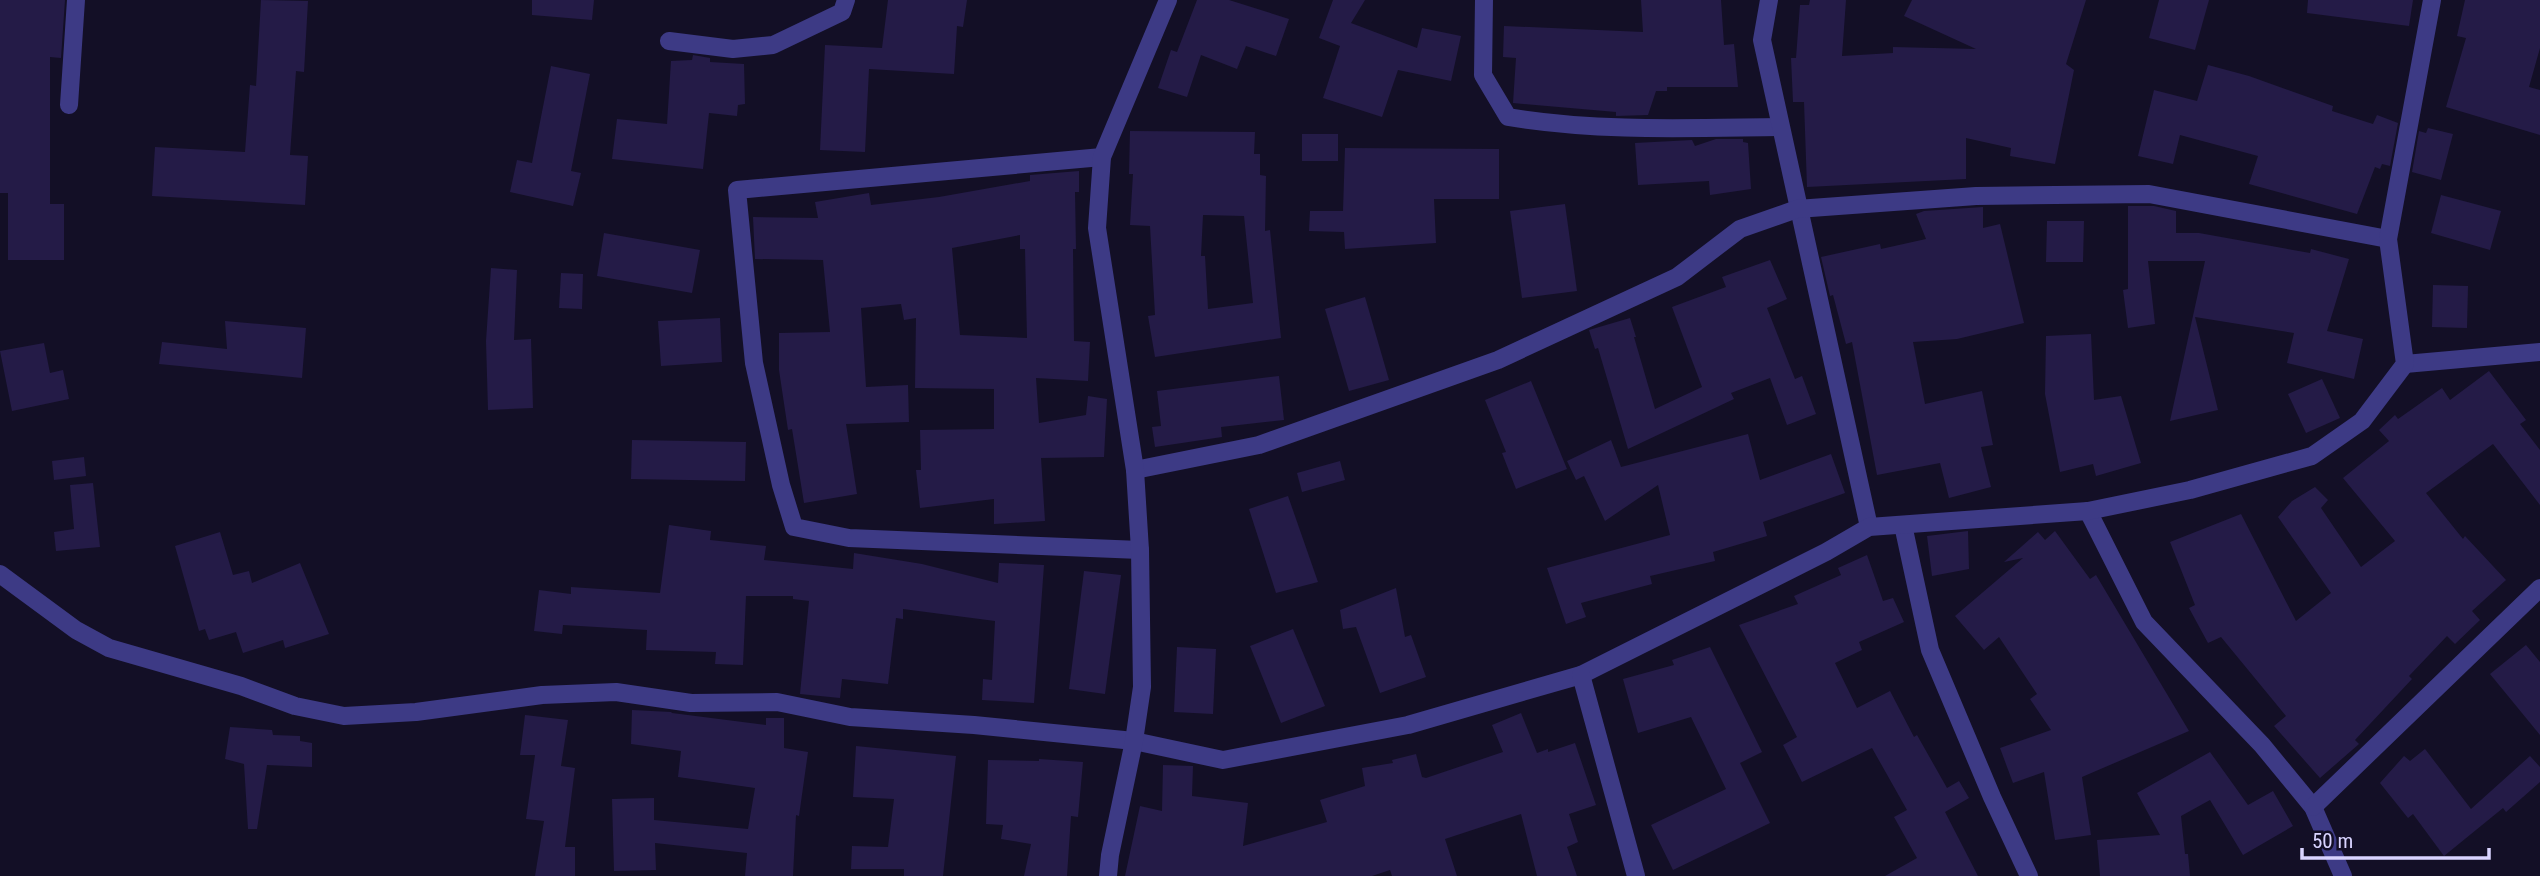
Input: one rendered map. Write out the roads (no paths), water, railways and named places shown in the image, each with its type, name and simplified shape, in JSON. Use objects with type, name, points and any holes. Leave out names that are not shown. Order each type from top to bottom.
[{"type":"street","points":[[69,105],[76,0]]},
{"type":"street","points":[[669,41],[733,49],[773,46],[842,12],[846,0]]},
{"type":"street","points":[[1108,876],[1142,687],[1140,550],[1135,470],[1097,228],[1102,156],[1168,0]]},
{"type":"street","points":[[1484,0],[1483,75],[1508,117],[1559,125],[1779,127]]},
{"type":"street","points":[[1769,0],[1762,40],[1869,527]]},
{"type":"street","points":[[0,573],[76,630],[108,648],[240,686],[295,706],[344,716],[416,712],[542,695],[616,692],[691,703],[777,702],[850,717],[974,725],[1134,741],[1223,760],[1409,725],[1581,675],[1826,552],[1869,527],[2088,511],[2190,490],[2312,456],[2362,421],[2405,364],[2388,239],[2432,0]]},
{"type":"street","points":[[1102,156],[737,190],[738,204],[754,363],[781,485],[794,527],[849,538],[1140,550]]},
{"type":"street","points":[[1135,470],[1259,445],[1498,360],[1677,277],[1740,229],[1797,209],[1976,196],[2149,194],[2388,239]]},
{"type":"street","points":[[2405,364],[2540,352]]},
{"type":"street","points":[[2088,511],[2144,622],[2262,745],[2313,807],[2343,876]]},
{"type":"street","points":[[1903,525],[1930,650],[1992,797],[2029,876]]},
{"type":"street","points":[[2313,807],[2540,588]]},
{"type":"street","points":[[1581,675],[1636,876]]}]
